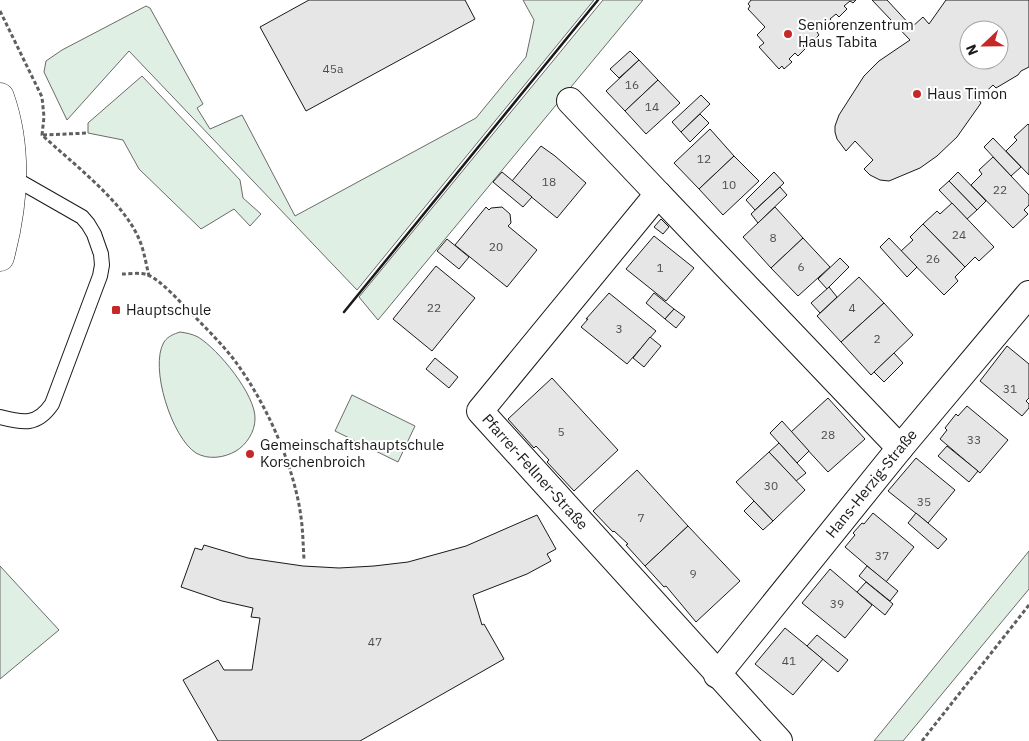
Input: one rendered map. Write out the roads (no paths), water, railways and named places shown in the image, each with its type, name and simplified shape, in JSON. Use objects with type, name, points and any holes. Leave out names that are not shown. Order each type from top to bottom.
[{"type":"street","points":[[0,97],[10,140],[12,177],[7,226],[0,257]]},
{"type":"street","points":[[570,101],[900,448]]},
{"type":"street","name":"Pfarrer-Fellner-Straße","points":[[658,194],[480,411],[717,675],[779,741]]},
{"type":"street","name":"Hans-Herzig-Straße","points":[[717,675],[900,448],[1029,294]]},
{"type":"lane","points":[[0,418],[24,422],[40,418],[52,404],[100,276],[102,265],[101,254],[94,234],[82,218],[12,177]]},
{"type":"place","name":"Seniorenzentrum Haus Tabita","points":[[788,34]]},
{"type":"place","name":"Haus Timon","points":[[917,94]]},
{"type":"place","name":"Hauptschule","points":[[116,310]]},
{"type":"place","name":"Gemeinschaftshauptschule Korschenbroich","points":[[250,454]]}]
